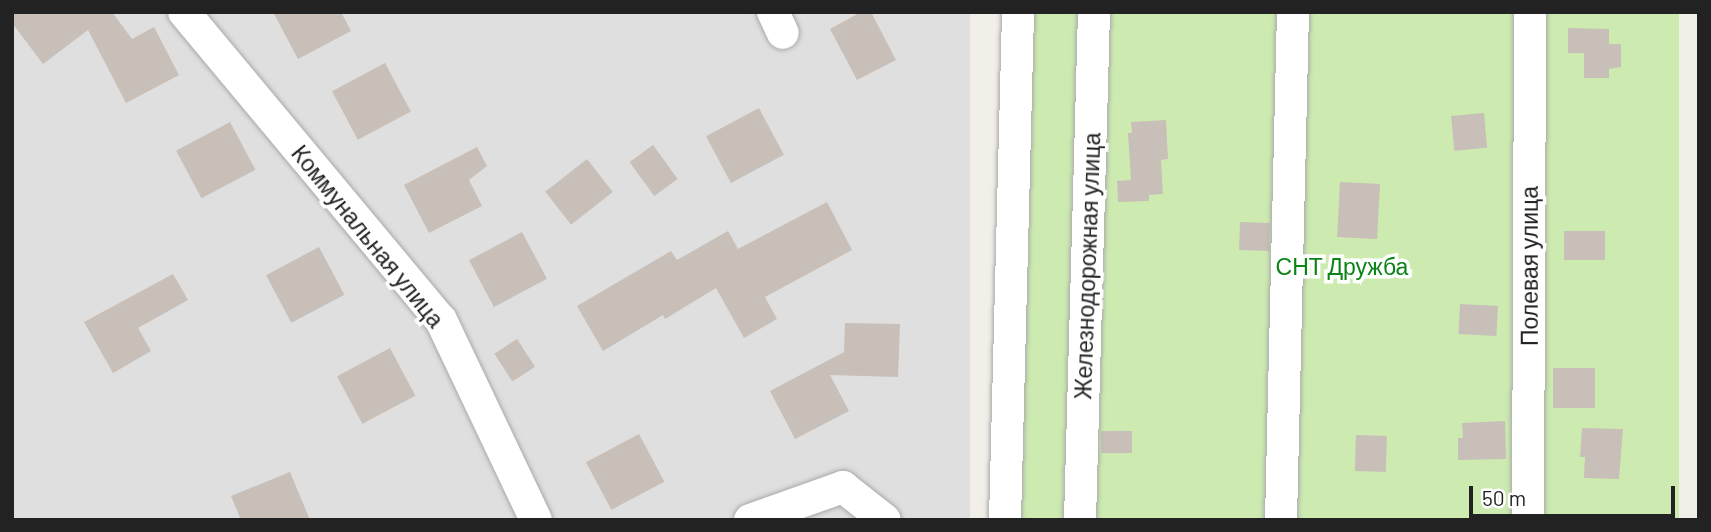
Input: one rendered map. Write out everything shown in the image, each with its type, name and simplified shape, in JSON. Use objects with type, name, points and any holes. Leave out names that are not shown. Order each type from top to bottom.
[{"type":"street","name":"Коммунальная улица","points":[[184,12],[440,320],[536,520]]},
{"type":"street","points":[[1006,520],[1018,12]]},
{"type":"street","name":"Железнодорожная улица","points":[[1080,520],[1094,12]]},
{"type":"street","points":[[1281,520],[1293,12]]},
{"type":"street","name":"Полевая улица","points":[[1528,520],[1530,12]]},
{"type":"street","points":[[750,520],[843,487],[885,520]]},
{"type":"shaded area","points":[[12,12],[970,12],[970,520],[12,520]]},
{"type":"green space","name":"СНТ Дружба","points":[[1017,12],[1679,12],[1679,520],[1017,520]]},
{"type":"building","points":[[12,12],[112,12],[132,39],[154,27],[179,75],[126,103],[88,30],[43,64],[12,23]]},
{"type":"building","points":[[273,12],[341,12],[351,31],[298,59]]},
{"type":"building","points":[[861,12],[871,12],[896,60],[857,80],[830,29]]},
{"type":"building","points":[[1568,28],[1609,29],[1609,44],[1621,44],[1621,67],[1609,69],[1609,78],[1584,78],[1584,53],[1568,53]]},
{"type":"building","points":[[385,63],[411,112],[358,140],[332,91]]},
{"type":"building","points":[[759,108],[784,155],[731,183],[706,136]]},
{"type":"building","points":[[1484,113],[1487,148],[1454,151],[1451,116]]},
{"type":"building","points":[[1166,120],[1168,159],[1161,160],[1163,194],[1149,195],[1149,201],[1118,202],[1117,181],[1131,180],[1128,133],[1132,133],[1131,122]]},
{"type":"building","points":[[230,122],[255,170],[201,198],[176,151]]},
{"type":"building","points":[[653,145],[678,179],[654,196],[630,162]]},
{"type":"building","points":[[477,147],[487,166],[469,180],[482,206],[429,233],[404,185]]},
{"type":"building","points":[[587,159],[613,192],[571,225],[545,192]]},
{"type":"building","points":[[1340,182],[1380,184],[1377,239],[1337,237]]},
{"type":"building","points":[[827,202],[852,250],[765,297],[777,319],[744,338],[716,288],[665,319],[663,315],[603,351],[577,306],[671,251],[677,260],[728,231],[738,249]]},
{"type":"building","points":[[1240,222],[1270,223],[1269,251],[1239,250]]},
{"type":"building","points":[[1564,231],[1605,231],[1605,260],[1564,260]]},
{"type":"building","points":[[522,232],[547,279],[494,307],[469,260]]},
{"type":"building","points":[[319,247],[344,295],[291,323],[266,275]]},
{"type":"building","points":[[173,274],[188,300],[138,328],[151,351],[113,373],[84,322]]},
{"type":"building","points":[[1460,304],[1498,306],[1496,336],[1458,334]]},
{"type":"building","points":[[845,323],[900,324],[898,377],[830,375],[849,411],[795,439],[770,391],[844,352]]},
{"type":"building","points":[[517,339],[535,367],[512,381],[494,354]]},
{"type":"building","points":[[390,348],[415,396],[362,424],[337,376]]},
{"type":"building","points":[[1553,368],[1595,368],[1595,408],[1553,408]]},
{"type":"building","points":[[1505,421],[1506,459],[1458,460],[1458,438],[1463,438],[1462,423]]},
{"type":"building","points":[[1582,428],[1623,429],[1619,479],[1584,478],[1585,457],[1580,457]]},
{"type":"building","points":[[1101,431],[1132,431],[1132,453],[1101,453]]},
{"type":"building","points":[[639,434],[664,482],[611,510],[586,462]]},
{"type":"building","points":[[1356,435],[1387,436],[1386,472],[1355,471]]},
{"type":"building","points":[[290,472],[310,520],[241,520],[231,496]]}]
